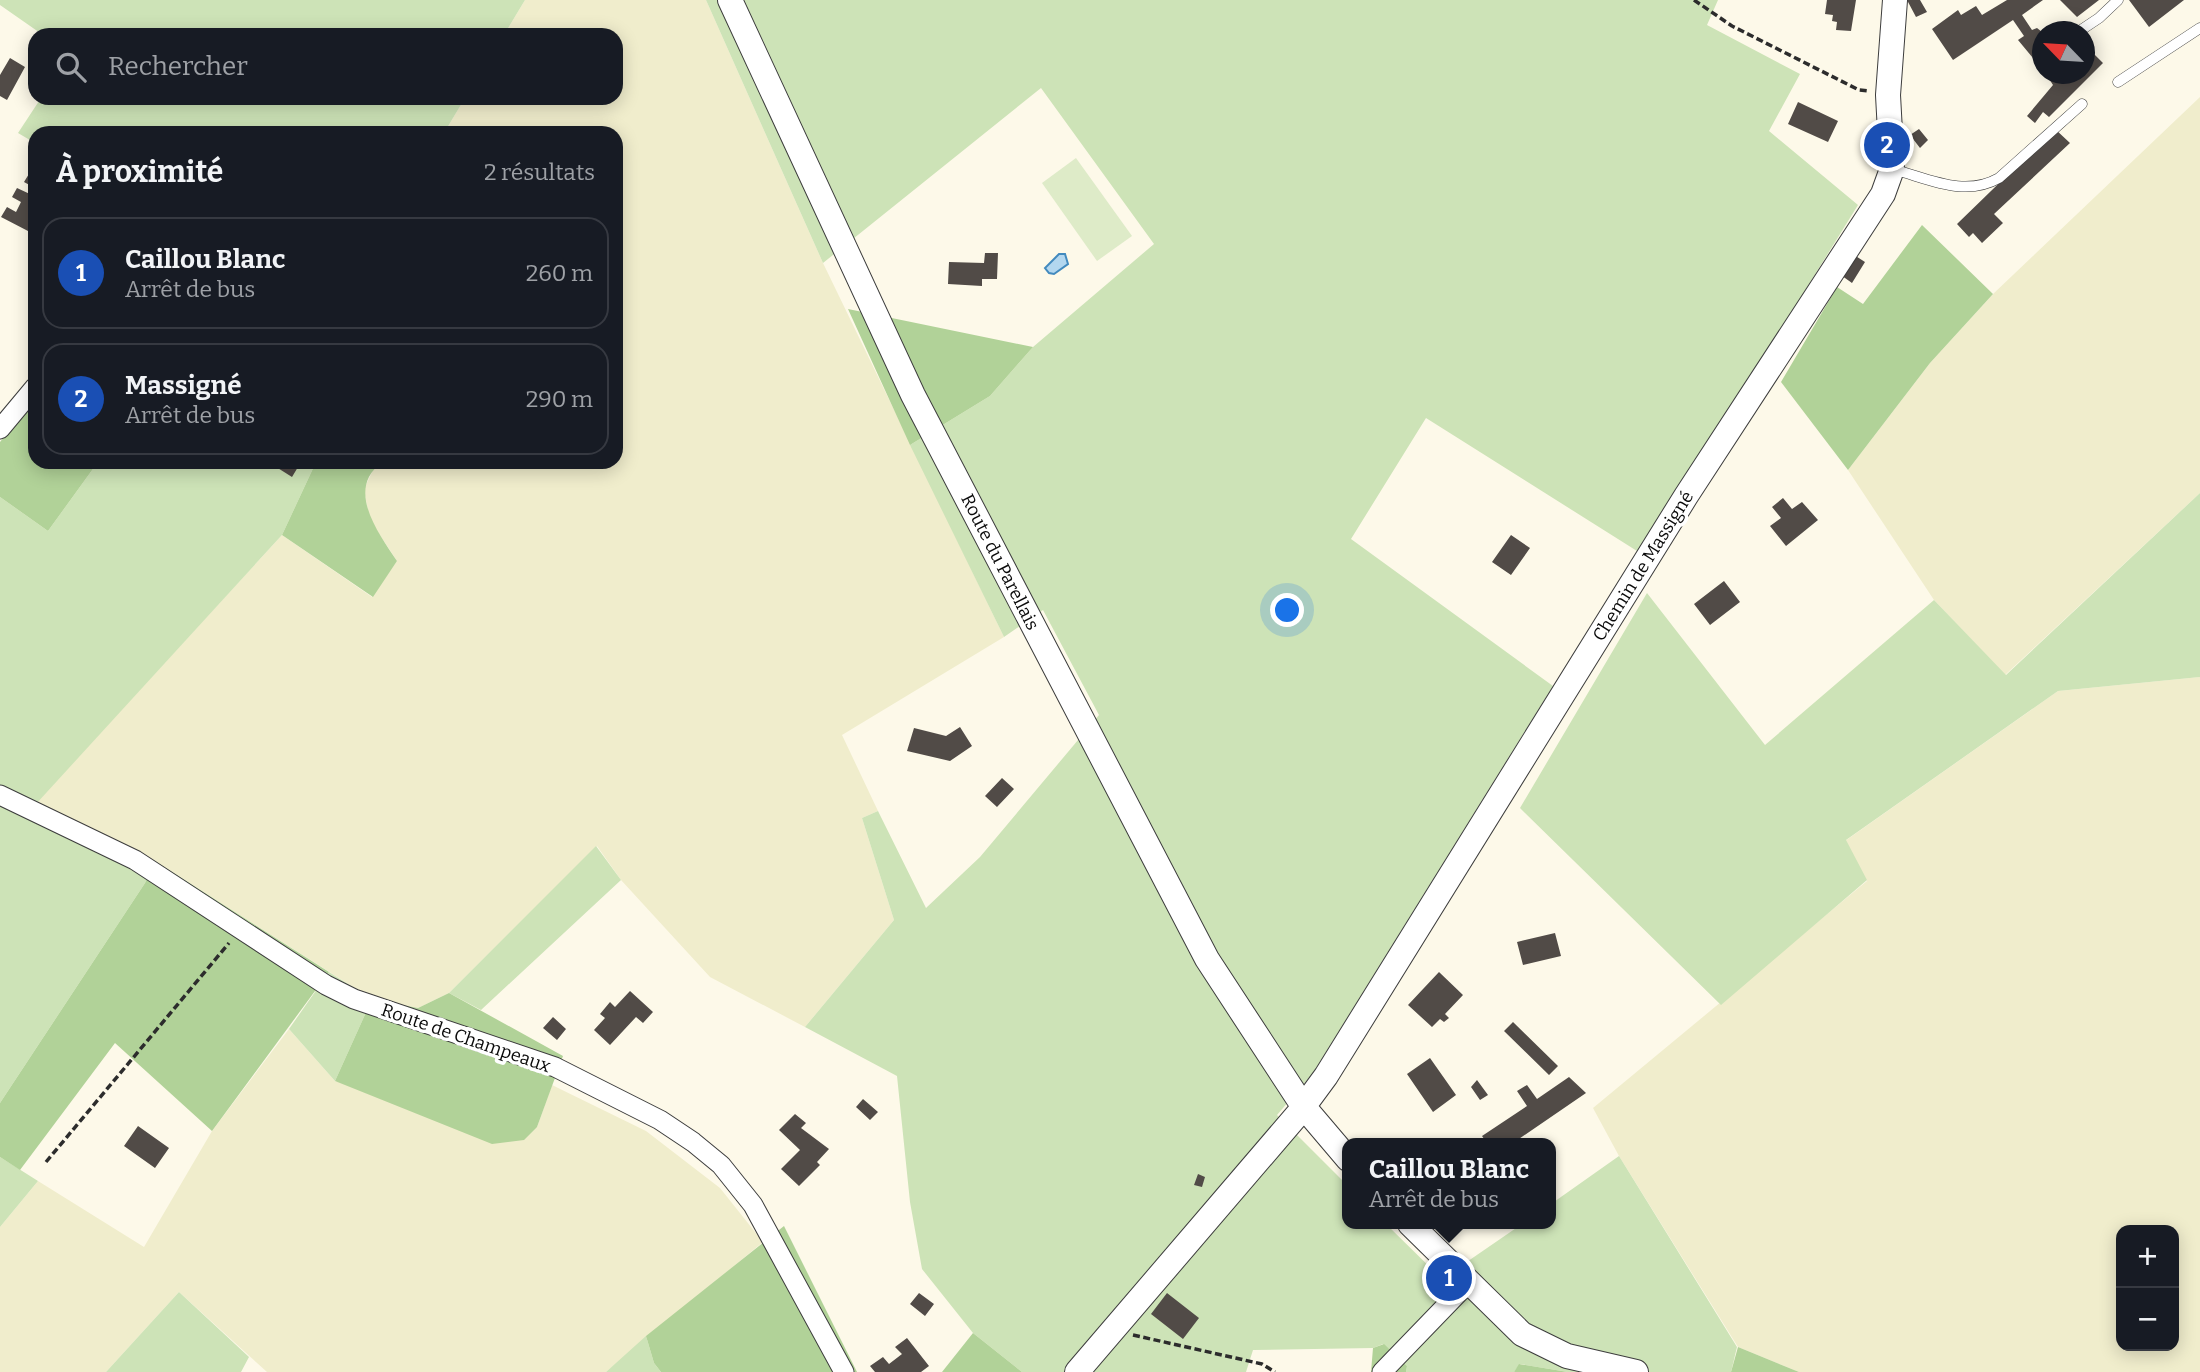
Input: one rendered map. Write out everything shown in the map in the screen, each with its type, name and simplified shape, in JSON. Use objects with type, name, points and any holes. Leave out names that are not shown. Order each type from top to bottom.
[{"type":"street","name":"Route du Parellais","points":[[730,0],[926,419],[1207,959],[1303,1105],[1342,1152]]},
{"type":"street","name":"Chemin de Massigné","points":[[1077,1372],[1334,1065],[1686,496],[1884,194],[1892,169],[1888,95],[1895,0]]},
{"type":"street","points":[[0,429],[28,395]]},
{"type":"street","name":"Route de Champeaux","points":[[0,795],[135,860],[354,999],[555,1067],[660,1120],[693,1142],[720,1165],[753,1205],[844,1372]]},
{"type":"street","points":[[1415,1229],[1522,1334],[1567,1356],[1636,1372]]},
{"type":"street","points":[[1382,1372],[1468,1283]]},
{"type":"lane","points":[[2095,21],[2118,0]]},
{"type":"lane","points":[[2118,82],[2200,28]]},
{"type":"lane","points":[[1892,169],[1955,187],[1983,187],[1998,178],[2082,104]]},
{"type":"path","points":[[1694,0],[1732,26],[1859,90],[1888,95]]},
{"type":"path","points":[[46,1162],[212,961],[242,929]]},
{"type":"path","points":[[1117,1327],[1141,1340],[1262,1364],[1275,1372]]},
{"type":"shaded area","points":[[525,0],[706,0],[823,263],[1004,637],[842,735],[878,811],[862,818],[894,920],[805,1027],[710,977],[621,880],[597,846],[449,993],[418,1008],[372,999],[155,861],[35,804],[282,535],[372,597],[397,561],[370,520],[365,487],[374,469],[623,469],[623,126],[448,126],[461,105],[623,105],[623,28],[508,28]]},
{"type":"shaded area","points":[[2200,97],[2200,493],[2005,675],[1934,600],[1848,470],[1930,363],[1993,294]]},
{"type":"shaded area","points":[[2200,677],[2200,1372],[1799,1372],[1738,1347],[1619,1156],[1593,1108],[1867,881],[1845,841],[2058,691]]},
{"type":"shaded area","points":[[289,1029],[335,1081],[537,1127],[552,1085],[646,1131],[720,1188],[763,1242],[606,1372],[267,1372],[179,1292],[106,1372],[0,1372],[0,1227],[38,1181],[144,1247],[212,1131]]},
{"type":"green space","points":[[0,0],[525,0],[508,28],[33,28],[0,5]]},
{"type":"green space","points":[[706,0],[1718,0],[1707,25],[1800,74],[1769,131],[1858,205],[1739,397],[1637,551],[1426,418],[1351,539],[1553,686],[1313,1073],[1277,1115],[1342,1180],[1342,1229],[1391,1229],[1442,1279],[1515,1229],[1556,1229],[1556,1200],[1619,1156],[1737,1347],[1731,1372],[1568,1372],[1520,1364],[1514,1372],[1406,1372],[1407,1366],[1383,1344],[1373,1348],[1253,1350],[1246,1372],[1022,1372],[973,1333],[922,1269],[910,1202],[897,1076],[805,1027],[894,920],[862,818],[878,811],[926,908],[980,857],[1099,715],[1043,610],[1004,637],[910,445],[990,396],[1033,347],[1154,244],[1041,88],[823,263]]},
{"type":"green space","points":[[36,105],[461,105],[448,126],[28,126],[28,139],[18,133]]},
{"type":"green space","points":[[1076,158],[1132,236],[1097,261],[1042,183]]},
{"type":"green space","points":[[1922,225],[1993,294],[1930,363],[1848,470],[1781,382],[1837,287],[1863,304]]},
{"type":"green space","points":[[848,309],[1033,347],[990,396],[910,445]]},
{"type":"green space","points":[[28,407],[28,469],[93,469],[48,531],[0,497],[0,442]]},
{"type":"green space","points":[[93,469],[313,469],[282,535],[36,804],[155,861],[145,883],[0,1103],[0,497],[48,531]]},
{"type":"green space","points":[[313,469],[376,469],[366,485],[366,498],[374,525],[397,561],[373,597],[282,535]]},
{"type":"green space","points":[[2200,493],[2200,677],[2058,691],[1846,840],[1867,880],[1721,1005],[1520,808],[1647,593],[1765,745],[1934,600],[2006,675]]},
{"type":"green space","points":[[596,846],[621,880],[481,1010],[449,993]]},
{"type":"green space","points":[[155,861],[329,972],[212,1131],[115,1043],[20,1170],[0,1157],[0,1103],[145,883]]},
{"type":"green space","points":[[329,972],[372,999],[335,1081],[289,1029]]},
{"type":"green space","points":[[449,993],[563,1056],[537,1127],[524,1140],[492,1144],[335,1081],[372,999],[418,1008]]},
{"type":"green space","points":[[0,1157],[38,1181],[0,1227]]},
{"type":"green space","points":[[784,1226],[857,1372],[661,1372],[654,1363],[646,1336]]},
{"type":"green space","points":[[179,1292],[249,1357],[241,1372],[106,1372]]},
{"type":"green space","points":[[973,1333],[1022,1372],[942,1372]]},
{"type":"green space","points":[[646,1336],[654,1363],[661,1372],[606,1372]]},
{"type":"green space","points":[[1384,1344],[1407,1366],[1406,1372],[1371,1372],[1373,1348]]},
{"type":"green space","points":[[1738,1347],[1799,1372],[1731,1372]]},
{"type":"green space","points":[[1519,1364],[1568,1372],[1514,1372]]},
{"type":"water","points":[[1059,254],[1065,254],[1068,264],[1054,274],[1049,273],[1045,268]]},
{"type":"building","points":[[1827,0],[1856,0],[1851,31],[1836,30],[1837,22],[1832,21],[1833,15],[1825,14]]},
{"type":"building","points":[[1907,0],[1920,0],[1927,12],[1916,17]]},
{"type":"building","points":[[2007,0],[2043,0],[2022,15],[2032,30],[2032,57],[2018,40],[2024,36],[2013,20],[1953,60],[1932,29],[1958,10],[1961,15],[1976,6],[1982,15]]},
{"type":"building","points":[[2060,0],[2099,0],[2077,17]]},
{"type":"building","points":[[2129,0],[2184,0],[2149,27]]},
{"type":"building","points":[[2095,55],[2103,63],[2095,71]]},
{"type":"building","points":[[10,58],[25,67],[7,100],[0,96],[0,75]]},
{"type":"building","points":[[2082,84],[2049,117],[2043,112],[2035,123],[2027,116],[2053,85]]},
{"type":"building","points":[[1798,102],[1838,121],[1828,142],[1788,124]]},
{"type":"building","points":[[1919,129],[1928,140],[1920,148],[1910,135]]},
{"type":"building","points":[[2055,129],[2070,143],[1994,214],[2003,223],[1982,243],[1973,233],[1969,237],[1957,224]]},
{"type":"building","points":[[17,188],[28,193],[28,231],[1,217],[7,207],[16,212],[21,202],[12,197]]},
{"type":"building","points":[[985,253],[998,253],[997,279],[982,279],[982,286],[948,284],[949,262],[984,263]]},
{"type":"building","points":[[1851,253],[1865,262],[1852,283],[1838,273]]},
{"type":"building","points":[[279,469],[297,469],[292,477]]},
{"type":"building","points":[[1783,498],[1792,509],[1802,502],[1818,520],[1786,546],[1770,526],[1781,518],[1772,507]]},
{"type":"building","points":[[1511,535],[1530,548],[1511,575],[1492,562]]},
{"type":"building","points":[[1724,581],[1740,602],[1710,625],[1694,604]]},
{"type":"building","points":[[960,727],[972,746],[950,761],[907,751],[914,728],[946,736]]},
{"type":"building","points":[[1002,778],[1014,789],[997,807],[985,796]]},
{"type":"building","points":[[1555,933],[1561,956],[1523,965],[1517,942]]},
{"type":"building","points":[[1439,972],[1463,995],[1445,1014],[1449,1018],[1444,1022],[1440,1019],[1432,1027],[1408,1005]]},
{"type":"building","points":[[630,991],[653,1012],[643,1023],[636,1017],[610,1045],[594,1030],[605,1018],[600,1014],[610,1002],[615,1007]]},
{"type":"building","points":[[553,1017],[566,1029],[557,1040],[543,1028]]},
{"type":"building","points":[[1513,1022],[1558,1066],[1549,1075],[1504,1031]]},
{"type":"building","points":[[1430,1058],[1456,1095],[1433,1112],[1407,1074]]},
{"type":"building","points":[[1569,1077],[1586,1093],[1520,1138],[1482,1136],[1527,1106],[1517,1091],[1527,1085],[1537,1099]]},
{"type":"building","points":[[1477,1080],[1488,1095],[1480,1100],[1471,1087]]},
{"type":"building","points":[[863,1099],[878,1112],[870,1120],[856,1107]]},
{"type":"building","points":[[795,1114],[806,1123],[801,1128],[829,1149],[817,1162],[820,1165],[799,1186],[781,1169],[800,1150],[779,1130]]},
{"type":"building","points":[[138,1126],[169,1148],[155,1168],[124,1146]]},
{"type":"building","points":[[1198,1174],[1205,1177],[1202,1187],[1194,1185]]},
{"type":"building","points":[[919,1293],[934,1304],[925,1316],[910,1304]]},
{"type":"building","points":[[1167,1293],[1199,1318],[1183,1339],[1151,1314]]},
{"type":"building","points":[[907,1338],[929,1366],[921,1372],[875,1372],[870,1366],[883,1357],[889,1364],[902,1354],[895,1347]]},
{"type":"place","name":"Massigné","points":[[1887,145]]},
{"type":"place","name":"Caillou Blanc","points":[[1449,1278]]}]
